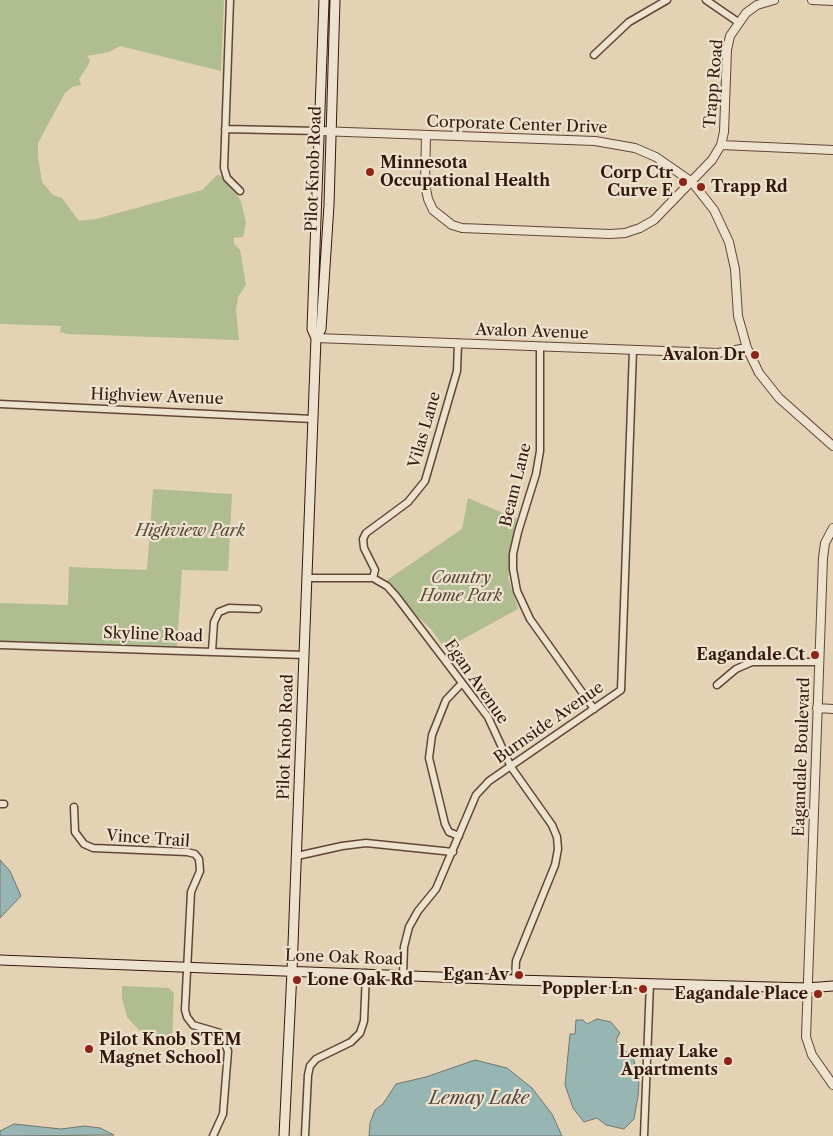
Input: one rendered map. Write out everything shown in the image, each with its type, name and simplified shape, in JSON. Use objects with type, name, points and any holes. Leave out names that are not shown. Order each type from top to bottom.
[{"type":"main road","name":"Pilot Knob Road","points":[[284,1136],[297,856],[316,338],[312,329],[324,0]]},
{"type":"main road","name":"Pilot Knob Road","points":[[316,338],[322,329],[335,0]]},
{"type":"main road","name":"Lone Oak Road","points":[[0,960],[403,974],[514,980],[807,988],[833,986]]},
{"type":"main road","name":"Lone Oak Road","points":[[807,988],[833,993]]},
{"type":"street","points":[[230,0],[224,168],[227,178],[240,191]]},
{"type":"street","points":[[594,55],[629,22],[667,0]]},
{"type":"street","points":[[706,0],[738,22]]},
{"type":"street","name":"Trapp Road","points":[[426,135],[425,184],[428,200],[442,218],[462,228],[625,233],[640,228],[654,220],[692,182],[712,160],[721,145],[724,132],[727,50],[730,36],[738,22],[757,6],[774,0]]},
{"type":"street","points":[[812,0],[833,1]]},
{"type":"street","points":[[225,129],[319,132]]},
{"type":"street","name":"Corporate Center Drive","points":[[319,132],[615,143],[656,157],[692,182],[714,210],[729,242],[735,270],[738,316],[747,348],[760,373],[779,398],[833,446]]},
{"type":"street","points":[[721,145],[833,150]]},
{"type":"street","points":[[314,289],[324,289]]},
{"type":"street","name":"Avalon Avenue","points":[[316,338],[718,353],[747,348]]},
{"type":"street","name":"Vilas Lane","points":[[373,578],[375,570],[364,548],[363,539],[366,533],[408,502],[425,481],[456,371],[458,343]]},
{"type":"street","name":"Beam Lane","points":[[540,346],[540,450],[536,474],[513,554],[513,569],[517,591],[530,619],[594,709]]},
{"type":"street","name":"Burnside Avenue","points":[[403,974],[404,947],[409,928],[418,911],[436,889],[476,795],[489,781],[621,690],[633,350]]},
{"type":"street","name":"Highview Avenue","points":[[0,404],[313,419]]},
{"type":"street","name":"Eagandale Boulevard","points":[[807,988],[823,558],[825,543],[833,528]]},
{"type":"street","points":[[307,578],[373,578]]},
{"type":"street","name":"Egan Avenue","points":[[373,578],[387,586],[488,717],[511,767],[552,826],[558,849],[556,865],[516,961],[514,980]]},
{"type":"street","points":[[212,651],[214,622],[219,612],[229,608],[258,610]]},
{"type":"street","name":"Skyline Road","points":[[0,645],[304,655]]},
{"type":"street","points":[[717,685],[736,669],[752,662],[819,662]]},
{"type":"street","points":[[459,836],[449,832],[445,824],[429,758],[432,735],[446,700],[462,684]]},
{"type":"street","points":[[817,708],[833,709]]},
{"type":"street","name":"Vince Trail","points":[[74,807],[75,832],[84,844],[93,848],[187,852],[195,854],[199,859],[200,871],[191,892],[187,967]]},
{"type":"street","points":[[297,856],[366,843],[453,852]]},
{"type":"street","points":[[187,967],[187,1017],[196,1027],[211,1029],[220,1033],[228,1051],[222,1114],[213,1136]]},
{"type":"street","points":[[306,1136],[310,1066],[316,1060],[351,1042],[360,1033],[364,1021],[366,973]]},
{"type":"street","points":[[644,1136],[650,983]]},
{"type":"street","points":[[807,988],[806,1037],[812,1055],[833,1085]]},
{"type":"green space","points":[[0,0],[224,0],[221,71],[120,46],[109,52],[87,56],[90,60],[79,79],[81,85],[72,87],[65,93],[38,143],[38,157],[42,182],[53,195],[62,198],[79,221],[96,219],[202,190],[217,175],[223,176],[241,201],[246,223],[243,237],[234,238],[234,244],[240,250],[246,285],[238,297],[236,309],[239,340],[67,334],[60,332],[61,326],[0,324]]},
{"type":"green space","name":"Highview Park","points":[[153,489],[232,494],[228,571],[182,570],[177,646],[0,641],[0,603],[68,605],[69,567],[147,570]]},
{"type":"green space","name":"Country Home Park","points":[[468,498],[519,520],[508,578],[518,609],[445,649],[431,629],[416,615],[387,580],[462,529]]},
{"type":"green space","points":[[122,986],[169,988],[174,993],[172,1039],[155,1039],[139,1030],[127,1017],[122,998]]},
{"type":"water","points":[[0,860],[10,871],[21,896],[0,918]]},
{"type":"water","points":[[597,1019],[611,1022],[620,1033],[616,1040],[621,1048],[633,1056],[639,1083],[638,1096],[634,1119],[624,1129],[606,1125],[597,1118],[584,1122],[573,1108],[565,1085],[570,1034],[575,1034],[576,1020],[583,1020],[587,1024]]},
{"type":"water","name":"Lemay Lake","points":[[475,1060],[507,1068],[532,1088],[552,1114],[562,1136],[369,1136],[370,1123],[375,1110],[383,1104],[396,1084],[426,1077]]},
{"type":"water","points":[[14,1124],[61,1129],[85,1126],[100,1128],[114,1135],[0,1136],[0,1131]]},
{"type":"place","name":"Minnesota Occupational Health","points":[[370,172]]},
{"type":"place","name":"Corp Ctr Curve E","points":[[683,182]]},
{"type":"place","name":"Trapp Rd","points":[[701,187]]},
{"type":"place","name":"Avalon Dr","points":[[755,355]]},
{"type":"place","name":"Eagandale Ct","points":[[815,655]]},
{"type":"place","name":"Egan Av","points":[[519,975]]},
{"type":"place","name":"Lone Oak Rd","points":[[297,980]]},
{"type":"place","name":"Poppler Ln","points":[[643,989]]},
{"type":"place","name":"Eagandale Place","points":[[818,994]]},
{"type":"place","name":"Pilot Knob STEM Magnet School","points":[[89,1049]]},
{"type":"place","name":"Lemay Lake Apartments","points":[[728,1061]]}]
